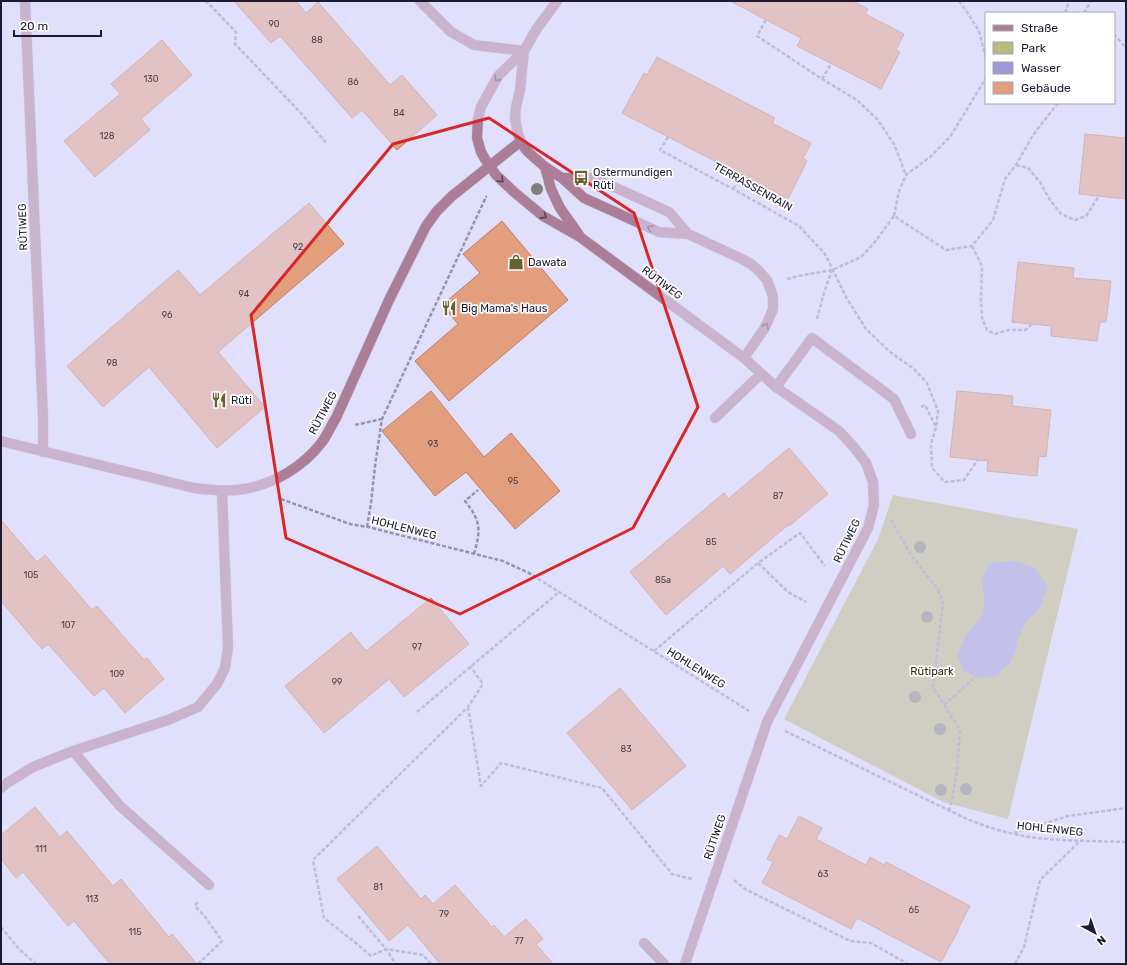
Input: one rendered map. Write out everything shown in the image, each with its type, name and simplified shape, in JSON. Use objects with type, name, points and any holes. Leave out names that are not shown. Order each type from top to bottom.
[{"type":"street","name":"RÜTIWEG","points":[[25,1],[43,416],[43,452]]},
{"type":"street","points":[[420,1],[450,32],[474,45],[524,51]]},
{"type":"street","name":"RÜTIWEG","points":[[557,1],[536,30],[524,51],[498,76],[481,107],[478,118],[477,138],[481,152],[489,166],[514,192],[543,216],[580,237],[744,358],[776,387],[839,431],[866,463],[873,482],[874,505],[868,528],[767,722],[685,964]]},
{"type":"street","name":"RÜTIWEG","points":[[524,51],[520,90],[515,118],[520,141],[528,152],[546,167],[551,189],[560,208],[580,237]]},
{"type":"street","name":"RÜTIWEG","points":[[1,441],[194,488],[222,491],[243,489],[268,483],[283,475],[314,452],[328,434],[389,300],[426,226],[437,211],[452,196],[520,141]]},
{"type":"street","points":[[546,167],[562,178],[584,198],[659,232],[688,234],[751,264],[762,275],[769,286],[773,297],[771,316],[744,358]]},
{"type":"street","points":[[562,178],[594,178],[669,212],[688,234]]},
{"type":"street","points":[[776,387],[812,338],[894,399],[912,434]]},
{"type":"street","points":[[715,418],[761,374]]},
{"type":"street","points":[[1,788],[6,783],[33,767],[74,751],[168,720],[198,707],[216,684],[226,668],[228,647],[222,491]]},
{"type":"street","points":[[74,751],[120,806],[209,885]]},
{"type":"street","points":[[644,943],[664,964]]},
{"type":"path","points":[[205,1],[236,32],[235,44],[300,112],[326,144]]},
{"type":"path","points":[[959,1],[968,12],[979,31],[985,55]]},
{"type":"path","points":[[1065,12],[1069,1]]},
{"type":"path","points":[[1085,12],[1091,1]]},
{"type":"path","points":[[766,20],[757,36],[857,100],[877,119],[894,144],[906,175]]},
{"type":"path","points":[[1115,35],[1126,48]]},
{"type":"path","points":[[822,79],[831,64]]},
{"type":"path","points":[[798,276],[832,270],[861,257],[875,242],[894,216],[900,191],[906,175],[930,157],[950,137],[985,80]]},
{"type":"path","points":[[894,216],[946,250],[972,246],[993,220],[1006,179],[1016,165],[1033,135],[1057,104]]},
{"type":"path","name":"TERRASSENRAIN","points":[[668,137],[660,150],[799,226],[825,254],[832,270]]},
{"type":"path","points":[[1016,165],[1028,168],[1040,182],[1050,200],[1061,214],[1075,220],[1086,216],[1099,196]]},
{"type":"path","points":[[733,189],[741,174]]},
{"type":"path","points":[[367,527],[382,419],[486,197],[496,196],[505,198],[509,201],[514,192]]},
{"type":"path","points":[[972,246],[982,266],[982,318],[987,330],[995,334],[1008,330],[1025,330],[1032,324]]},
{"type":"path","points":[[812,338],[832,270]]},
{"type":"path","points":[[925,405],[936,427]]},
{"type":"path","name":"HOHLENWEG","points":[[268,483],[274,496],[350,524],[503,561],[529,573],[767,722],[968,819],[986,826],[1035,837],[1080,841],[1126,842]]},
{"type":"path","points":[[474,554],[478,541],[479,525],[473,511],[465,501],[478,490]]},
{"type":"path","points":[[874,498],[886,511],[909,552],[938,590],[943,602],[933,687],[960,730],[957,769],[949,810]]},
{"type":"path","points":[[654,651],[758,563],[800,533],[839,584]]},
{"type":"path","points":[[758,563],[788,592],[824,612]]},
{"type":"path","points":[[417,712],[559,592]]},
{"type":"path","points":[[431,964],[423,955],[386,949],[371,956],[324,918],[312,860],[468,707],[483,684],[470,666]]},
{"type":"path","points":[[944,705],[973,679]]},
{"type":"path","points":[[468,707],[481,786],[501,763],[602,788],[672,874],[712,885]]},
{"type":"path","points":[[1014,833],[1068,816],[1126,808]]},
{"type":"path","points":[[1015,964],[1024,947],[1040,880],[1080,841]]},
{"type":"path","points":[[718,867],[745,889],[850,941],[871,943],[908,964]]},
{"type":"path","points":[[198,964],[222,940],[195,906],[209,885]]},
{"type":"path","points":[[358,916],[386,949],[396,964]]},
{"type":"path","points":[[1,927],[19,950],[36,964]]},
{"type":"highlighted area","points":[[489,118],[634,213],[698,407],[633,528],[460,614],[286,538],[251,315],[393,144]]},
{"type":"green space","name":"Rütipark","points":[[893,495],[1078,529],[1008,819],[943,802],[784,719],[878,539]]},
{"type":"water","points":[[1015,561],[1034,567],[1048,587],[1040,608],[1026,622],[1017,641],[1015,653],[1008,665],[996,676],[977,678],[963,670],[957,655],[967,633],[982,616],[985,601],[981,579],[990,563]]},
{"type":"building","points":[[234,1],[296,1],[306,13],[318,2],[390,85],[402,75],[437,115],[397,150],[362,110],[352,118],[280,36],[271,43]]},
{"type":"building","points":[[730,1],[853,1],[868,9],[865,14],[904,34],[896,50],[900,52],[881,89],[797,46],[801,38]]},
{"type":"building","points":[[162,40],[192,75],[141,119],[150,130],[95,177],[64,141],[120,94],[111,84]]},
{"type":"building","points":[[657,57],[775,118],[772,123],[811,143],[803,158],[807,161],[788,199],[622,113],[644,73],[647,75]]},
{"type":"building","points":[[1085,134],[1126,138],[1126,199],[1079,194]]},
{"type":"building","points":[[309,203],[344,244],[218,352],[265,407],[217,448],[149,367],[103,407],[67,366],[178,270],[200,295]]},
{"type":"building","points":[[502,221],[568,300],[449,401],[415,361],[458,324],[442,305],[480,273],[463,254]]},
{"type":"building","points":[[1018,262],[1074,268],[1073,278],[1111,281],[1106,322],[1100,322],[1097,341],[1051,336],[1051,326],[1012,322]]},
{"type":"building","points":[[431,391],[484,457],[511,433],[560,491],[515,529],[466,472],[435,496],[382,431]]},
{"type":"building","points":[[957,391],[1013,396],[1012,406],[1051,410],[1046,457],[1039,456],[1037,476],[987,471],[988,461],[950,457]]},
{"type":"building","points":[[789,448],[828,494],[789,526],[788,525],[730,574],[723,566],[666,615],[630,572],[724,493],[728,499]]},
{"type":"building","points":[[1,520],[37,562],[45,555],[92,610],[97,606],[144,660],[147,658],[164,679],[125,713],[104,688],[94,696],[48,644],[42,649],[1,601]]},
{"type":"building","points":[[431,598],[469,644],[404,697],[389,679],[324,733],[285,686],[351,632],[366,651]]},
{"type":"building","points":[[620,688],[686,766],[632,810],[567,733]]},
{"type":"building","points":[[35,807],[60,837],[67,831],[113,886],[121,879],[169,937],[172,934],[197,964],[110,964],[74,921],[68,926],[23,872],[16,878],[1,859],[1,835]]},
{"type":"building","points":[[799,816],[822,828],[816,839],[866,865],[870,857],[884,865],[886,862],[970,906],[941,962],[857,918],[851,929],[762,883],[773,862],[767,859],[779,835],[787,839]]},
{"type":"building","points":[[377,846],[421,899],[425,895],[433,904],[455,885],[492,927],[494,925],[504,937],[526,919],[543,939],[536,944],[553,964],[440,964],[408,925],[389,941],[337,879]]},
{"type":"place","name":"Ostermundigen Rüti","points":[[581,178]]},
{"type":"place","name":"Dawata","points":[[516,262]]},
{"type":"place","name":"Big Mama's Haus","points":[[449,308]]},
{"type":"place","name":"Rüti","points":[[219,400]]}]
